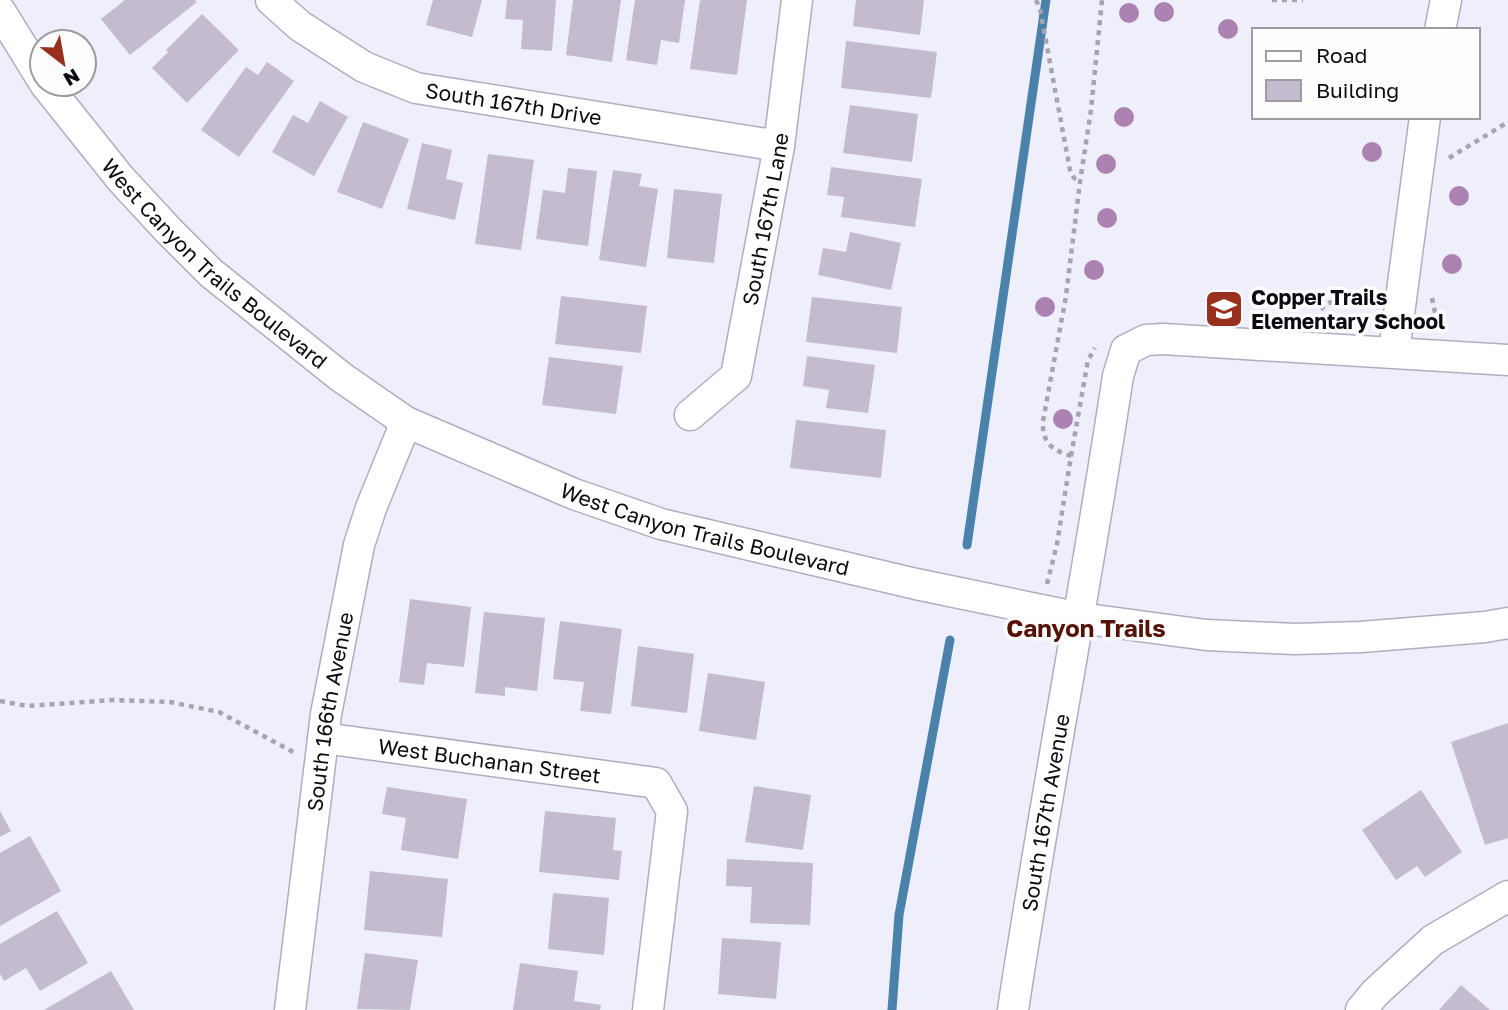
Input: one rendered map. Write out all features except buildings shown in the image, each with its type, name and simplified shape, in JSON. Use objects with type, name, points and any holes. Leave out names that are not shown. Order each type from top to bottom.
[{"type":"street","name":"South 167th Drive","points":[[271,0],[300,26],[364,66],[416,88],[779,146]]},
{"type":"street","name":"South 167th Lane","points":[[690,415],[736,376],[779,146],[797,0]]},
{"type":"street","points":[[1440,28],[1446,0]]},
{"type":"street","points":[[0,11],[28,56]]},
{"type":"street","name":"West Canyon Trails Boulevard","points":[[56,98],[120,178],[211,273],[331,369],[407,422],[574,494],[661,524],[916,584],[1080,618],[1206,635],[1295,639],[1361,638],[1508,623]]},
{"type":"street","points":[[1425,119],[1394,352],[1508,360]]},
{"type":"street","name":"South 167th Avenue","points":[[1013,1010],[1046,797],[1080,618],[1118,376],[1126,350],[1146,340],[1163,339],[1394,352]]},
{"type":"street","name":"South 166th Avenue","points":[[290,1010],[321,751],[359,545],[371,508],[407,422]]},
{"type":"street","name":"West Buchanan Street","points":[[321,751],[656,783],[673,811],[648,1010]]},
{"type":"street","points":[[1361,1010],[1375,993],[1433,940],[1508,896]]},
{"type":"path","points":[[1036,0],[1070,170],[1080,182]]},
{"type":"path","points":[[1042,609],[1057,544],[1072,456],[1057,452],[1047,444],[1043,432],[1066,296],[1091,110],[1102,0]]},
{"type":"path","points":[[1272,0],[1303,0]]},
{"type":"path","points":[[0,701],[27,706],[113,700],[170,702],[219,712],[300,756],[321,751]]},
{"type":"waterway","points":[[967,545],[1046,0]]},
{"type":"waterway","points":[[892,1010],[899,915],[950,640]]},
{"type":"place","name":"Copper Trails Elementary School","points":[[1224,309]]},
{"type":"district","name":"Canyon Trails","points":[[1086,627]]}]
